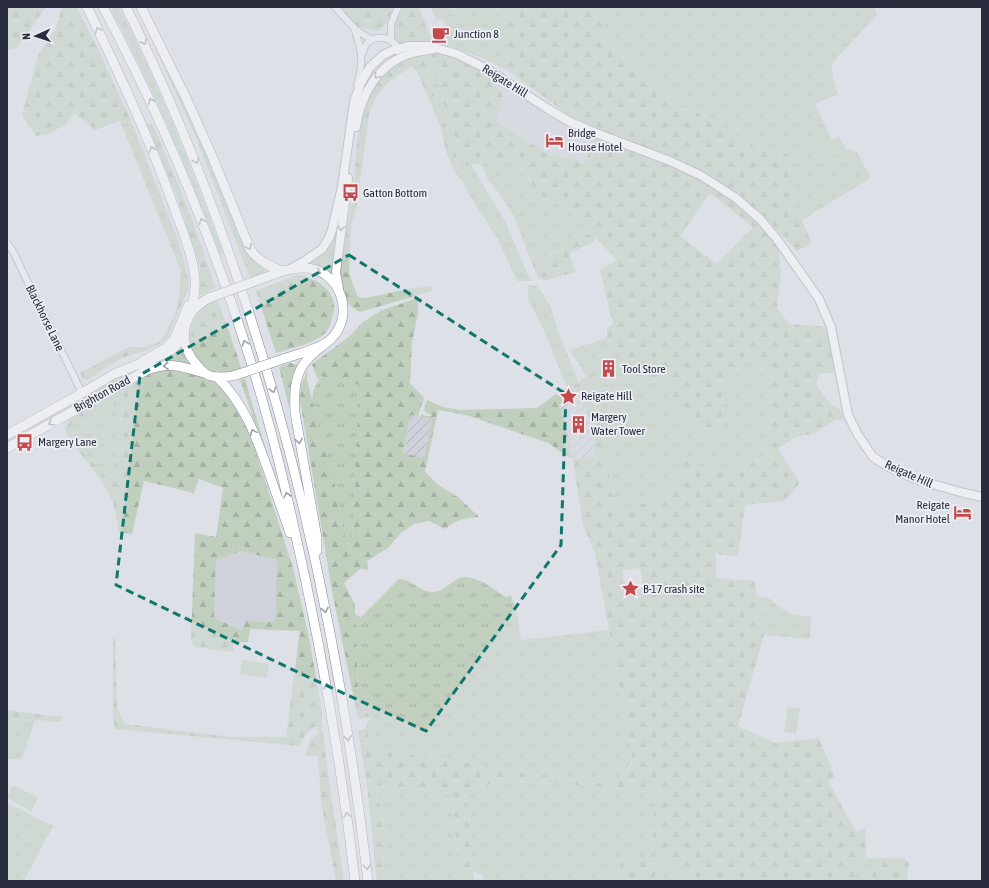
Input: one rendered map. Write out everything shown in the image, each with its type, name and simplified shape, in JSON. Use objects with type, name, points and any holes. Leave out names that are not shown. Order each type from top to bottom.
[{"type":"highway","points":[[86,7],[162,173],[188,249],[195,280],[190,314],[184,333],[185,344],[190,356],[204,373]]},
{"type":"highway","points":[[104,7],[132,61],[173,151],[222,274],[251,361],[269,426],[305,574],[330,705],[355,881]]},
{"type":"highway","points":[[126,7],[174,109],[200,172],[231,256],[264,357],[282,422],[318,572],[345,718],[368,881]]},
{"type":"highway","points":[[141,7],[212,156],[250,249],[263,263],[286,270]]},
{"type":"highway","points":[[190,314],[202,302],[209,298],[286,270],[305,268],[315,270],[327,276],[340,291],[344,306],[342,322],[335,335],[307,359],[297,376],[294,392],[296,425],[317,538],[318,572]]},
{"type":"highway","points":[[140,363],[166,348],[174,340],[194,292]]},
{"type":"highway","name":"Brighton Road","points":[[7,435],[114,374],[169,352],[178,343],[184,333]]},
{"type":"highway","points":[[217,377],[236,375],[325,344]]},
{"type":"highway","name":"Brighton Road","points":[[7,448],[147,370],[167,364],[183,366],[210,376],[217,377]]},
{"type":"highway","points":[[217,377],[233,394],[250,425],[258,443],[305,574]]},
{"type":"main road","name":"Reigate Hill","points":[[286,270],[314,255],[322,249],[329,238],[336,214],[343,179],[354,102],[367,71],[376,61],[387,53],[418,45],[457,54],[487,69],[570,122],[670,161],[702,176],[736,198],[760,219],[777,239],[819,300],[831,327],[848,415],[858,435],[873,457],[894,470],[918,480],[964,494],[982,496]]},
{"type":"main road","name":"Reigate Hill","points":[[340,291],[336,272],[358,114],[365,95],[375,77],[387,65],[396,59],[410,53],[436,48]]},
{"type":"street","points":[[335,7],[361,34],[374,38],[386,38],[391,42],[398,49],[396,59]]},
{"type":"street","points":[[391,42],[390,28],[398,7]]},
{"type":"street","points":[[354,28],[362,54]]},
{"type":"street","points":[[340,193],[350,113],[360,77],[362,54],[365,45],[390,28]]},
{"type":"street","name":"Blackhorse Lane","points":[[7,243],[17,259],[82,393]]},
{"type":"highlighted area","points":[[349,255],[566,394],[561,545],[426,731],[308,677],[116,585],[140,375]]},
{"type":"shaded area","points":[[487,69],[596,133],[584,165],[575,159],[549,155],[496,121],[503,96],[484,72]]},
{"type":"shaded area","points":[[584,396],[595,436],[595,457],[573,460],[570,440],[559,404]]},
{"type":"shaded area","points":[[411,415],[432,419],[424,458],[403,454]]},
{"type":"shaded area","points":[[241,551],[277,560],[275,622],[246,621],[243,630],[214,618],[216,560]]},
{"type":"green space","points":[[7,7],[46,7],[17,48],[7,50]]},
{"type":"green space","points":[[62,7],[76,7],[93,38],[132,123],[119,121],[95,130],[74,113],[66,124],[49,134],[36,136],[22,115],[38,55],[56,28]]},
{"type":"green space","points":[[110,7],[119,7],[148,67],[187,160],[223,253],[220,254],[169,129]]},
{"type":"green space","points":[[137,7],[200,137],[249,255],[268,273],[250,278],[196,138]]},
{"type":"green space","points":[[340,7],[394,7],[388,22],[378,31],[357,26]]},
{"type":"green space","points":[[401,7],[419,7],[433,43],[398,45],[392,31]]},
{"type":"green space","points":[[431,7],[444,7],[455,10],[455,7],[499,7],[509,33],[508,71],[453,47],[433,43],[430,33],[433,32],[435,39],[448,36],[443,19],[437,20],[437,22],[434,23],[436,19]]},
{"type":"green space","points":[[499,7],[600,7],[604,41],[636,70],[691,109],[757,148],[788,154],[795,177],[791,195],[812,243],[797,251],[759,211],[709,174],[573,118],[508,71],[509,33]]},
{"type":"green space","points":[[600,7],[874,7],[877,15],[833,63],[832,73],[838,94],[815,104],[832,140],[814,148],[821,161],[846,149],[857,152],[871,178],[802,220],[791,195],[795,177],[788,154],[757,148],[691,109],[637,71],[604,41]]},
{"type":"green space","points":[[436,48],[487,69],[485,72],[503,96],[496,121],[549,155],[575,159],[584,165],[596,133],[637,148],[717,186],[777,239],[781,271],[777,308],[789,324],[831,327],[837,372],[819,374],[816,385],[830,403],[848,415],[846,419],[835,420],[816,433],[795,437],[778,449],[800,483],[784,501],[745,505],[738,556],[716,553],[716,578],[754,581],[764,635],[738,726],[775,743],[819,738],[835,777],[828,781],[856,832],[865,828],[866,858],[851,881],[687,881],[652,852],[659,863],[655,876],[651,881],[616,881],[620,863],[627,857],[643,857],[651,851],[656,791],[521,781],[514,774],[466,794],[474,881],[459,880],[452,793],[375,785],[388,842],[382,865],[384,881],[377,881],[367,784],[358,730],[365,729],[368,731],[369,748],[596,783],[606,782],[625,773],[631,765],[632,755],[595,553],[583,525],[573,460],[548,443],[466,415],[438,410],[425,472],[437,484],[459,498],[479,517],[460,520],[452,523],[445,529],[429,521],[414,524],[401,533],[388,548],[367,561],[368,570],[360,569],[344,583],[355,604],[355,614],[361,617],[356,622],[358,696],[370,717],[358,719],[332,591],[300,400],[301,385],[308,370],[307,379],[338,497],[349,562],[351,565],[359,385],[321,376],[318,380],[312,364],[350,336],[363,322],[382,310],[418,298],[418,314],[412,342],[410,383],[424,398],[418,416],[411,415],[403,453],[424,458],[432,419],[420,417],[422,414],[425,416],[432,416],[424,410],[427,400],[443,407],[460,410],[537,408],[560,391],[579,383],[581,379],[585,377],[587,378],[605,439],[606,455],[617,516],[669,491],[676,484],[684,461],[700,466],[704,476],[762,459],[769,455],[766,439],[771,418],[767,376],[761,366],[754,359],[741,363],[733,379],[722,395],[723,419],[717,440],[678,416],[666,377],[648,382],[633,360],[607,338],[607,328],[613,324],[600,270],[617,260],[594,236],[594,242],[569,253],[576,272],[546,280],[538,278],[532,263],[564,249],[566,241],[578,234],[593,235],[570,209],[542,197],[512,157],[481,164],[466,165],[448,117],[433,67],[424,69],[465,175],[463,182],[453,169],[446,151],[441,127],[417,72],[412,66],[387,83],[376,97],[369,114],[357,204],[351,226],[349,273],[358,297],[366,298],[412,288],[433,286],[432,291],[360,312],[351,306],[343,291],[340,272],[353,193],[359,129],[367,98],[384,73],[392,67]],"holes":[[[710,193],[753,227],[717,264],[680,236]],[[583,396],[595,435],[595,456],[573,460],[570,440],[559,404]],[[640,568],[644,588],[627,595],[622,570]]]},
{"type":"green space","points":[[434,67],[448,117],[466,165],[472,165],[482,184],[502,215],[531,281],[517,281],[498,239],[473,201],[463,182],[465,175],[424,69]]},
{"type":"green space","points":[[120,121],[132,123],[179,243],[190,285],[186,295],[179,296],[181,271]]},
{"type":"green space","points":[[152,123],[186,204],[215,288],[199,296],[200,267],[177,197],[146,124]]},
{"type":"green space","points":[[839,136],[846,149],[821,161],[814,148]]},
{"type":"green space","points":[[512,157],[542,197],[570,209],[593,235],[532,263],[514,217],[499,193],[489,181],[481,164]]},
{"type":"green space","points":[[337,225],[339,226],[333,274],[331,275],[306,264],[318,256],[326,248],[332,239]]},
{"type":"green space","points":[[297,275],[310,278],[322,284],[333,299],[334,312],[328,329],[319,338],[307,344],[276,353],[256,291]]},
{"type":"green space","points":[[527,285],[537,286],[550,305],[558,331],[579,383],[567,388],[546,335],[529,301]]},
{"type":"green space","points":[[186,295],[167,338],[158,345],[142,352],[121,358],[88,380],[83,379],[80,373],[129,347],[144,347],[161,341],[174,317],[179,296]]},
{"type":"green space","points":[[218,300],[242,370],[227,373],[216,371],[200,356],[193,342],[192,326],[198,312],[206,305]]},
{"type":"green space","points":[[196,314],[192,328],[231,373],[214,373],[200,363],[191,351],[188,339],[194,316]]},
{"type":"green space","points":[[607,338],[633,360],[648,382],[666,377],[678,416],[717,440],[723,419],[722,395],[733,379],[741,363],[754,359],[761,366],[767,376],[771,418],[766,439],[769,455],[762,459],[704,476],[679,477],[676,485],[669,491],[617,516],[606,455],[605,438],[587,378],[570,350]]},
{"type":"green space","points":[[182,342],[192,365],[172,362],[151,364],[7,444],[7,438]]},
{"type":"green space","points":[[290,363],[298,365],[291,383],[289,407],[279,367]]},
{"type":"green space","points":[[171,368],[200,375],[216,383],[226,392],[240,413],[255,449],[293,568],[309,638],[322,710],[322,726],[329,781],[344,881],[336,881],[321,802],[318,757],[305,755],[311,738],[318,734],[318,726],[309,731],[300,746],[115,729],[113,716],[113,638],[115,638],[117,707],[125,724],[232,737],[286,737],[300,631],[250,629],[248,642],[234,642],[233,652],[194,647],[191,638],[195,533],[216,537],[223,488],[199,479],[194,493],[144,481],[132,534],[119,532],[115,510],[108,492],[74,444],[65,428],[70,416],[148,372]],"holes":[[[123,401],[113,475],[105,476],[70,433],[70,425],[76,419]],[[241,551],[277,560],[275,622],[246,621],[242,630],[214,618],[216,560]]]},
{"type":"green space","points":[[321,376],[359,385],[351,566],[312,402],[313,391]]},
{"type":"green space","points":[[245,378],[251,402],[273,473],[240,380]]},
{"type":"green space","points":[[123,400],[113,475],[105,476],[70,433],[70,424],[76,419]]},
{"type":"green space","points":[[464,577],[472,578],[485,583],[504,596],[507,597],[511,595],[518,619],[521,640],[609,630],[632,755],[631,762],[625,773],[615,779],[596,783],[369,748],[368,733],[365,729],[370,717],[358,696],[356,622],[399,579],[408,581],[429,592],[434,592]]},
{"type":"green space","points":[[757,597],[765,597],[770,599],[778,606],[794,615],[811,617],[810,639],[764,635]]},
{"type":"green space","points":[[242,660],[269,664],[267,678],[240,674]]},
{"type":"green space","points":[[788,707],[800,708],[796,734],[784,732]]},
{"type":"green space","points":[[7,710],[61,717],[61,722],[7,718]]},
{"type":"green space","points":[[7,718],[35,720],[22,759],[7,759]]},
{"type":"green space","points":[[514,774],[521,781],[656,791],[651,851],[687,881],[651,881],[655,876],[643,857],[627,857],[620,863],[616,881],[484,881],[483,875],[473,871],[466,794]]},
{"type":"green space","points":[[13,785],[38,798],[31,811],[7,798]]},
{"type":"green space","points":[[375,785],[452,793],[459,881],[384,881],[382,865],[388,842]]},
{"type":"green space","points":[[7,803],[53,826],[24,881],[7,881]]},
{"type":"green space","points":[[866,858],[877,858],[871,881],[851,881]]},
{"type":"green space","points":[[877,858],[904,858],[909,864],[907,881],[871,881]]},
{"type":"place","name":"Junction 8","points":[[441,34]]},
{"type":"place","name":"Bridge House Hotel","points":[[555,140]]},
{"type":"place","name":"Gatton Bottom","points":[[350,193]]},
{"type":"place","name":"Tool Store","points":[[609,369]]},
{"type":"place","name":"Reigate Hill","points":[[568,396]]},
{"type":"place","name":"Margery Water Tower","points":[[578,424]]},
{"type":"place","name":"Margery Lane","points":[[25,442]]},
{"type":"place","name":"Reigate Manor Hotel","points":[[963,512]]},
{"type":"place","name":"B-17 crash site","points":[[630,589]]}]
